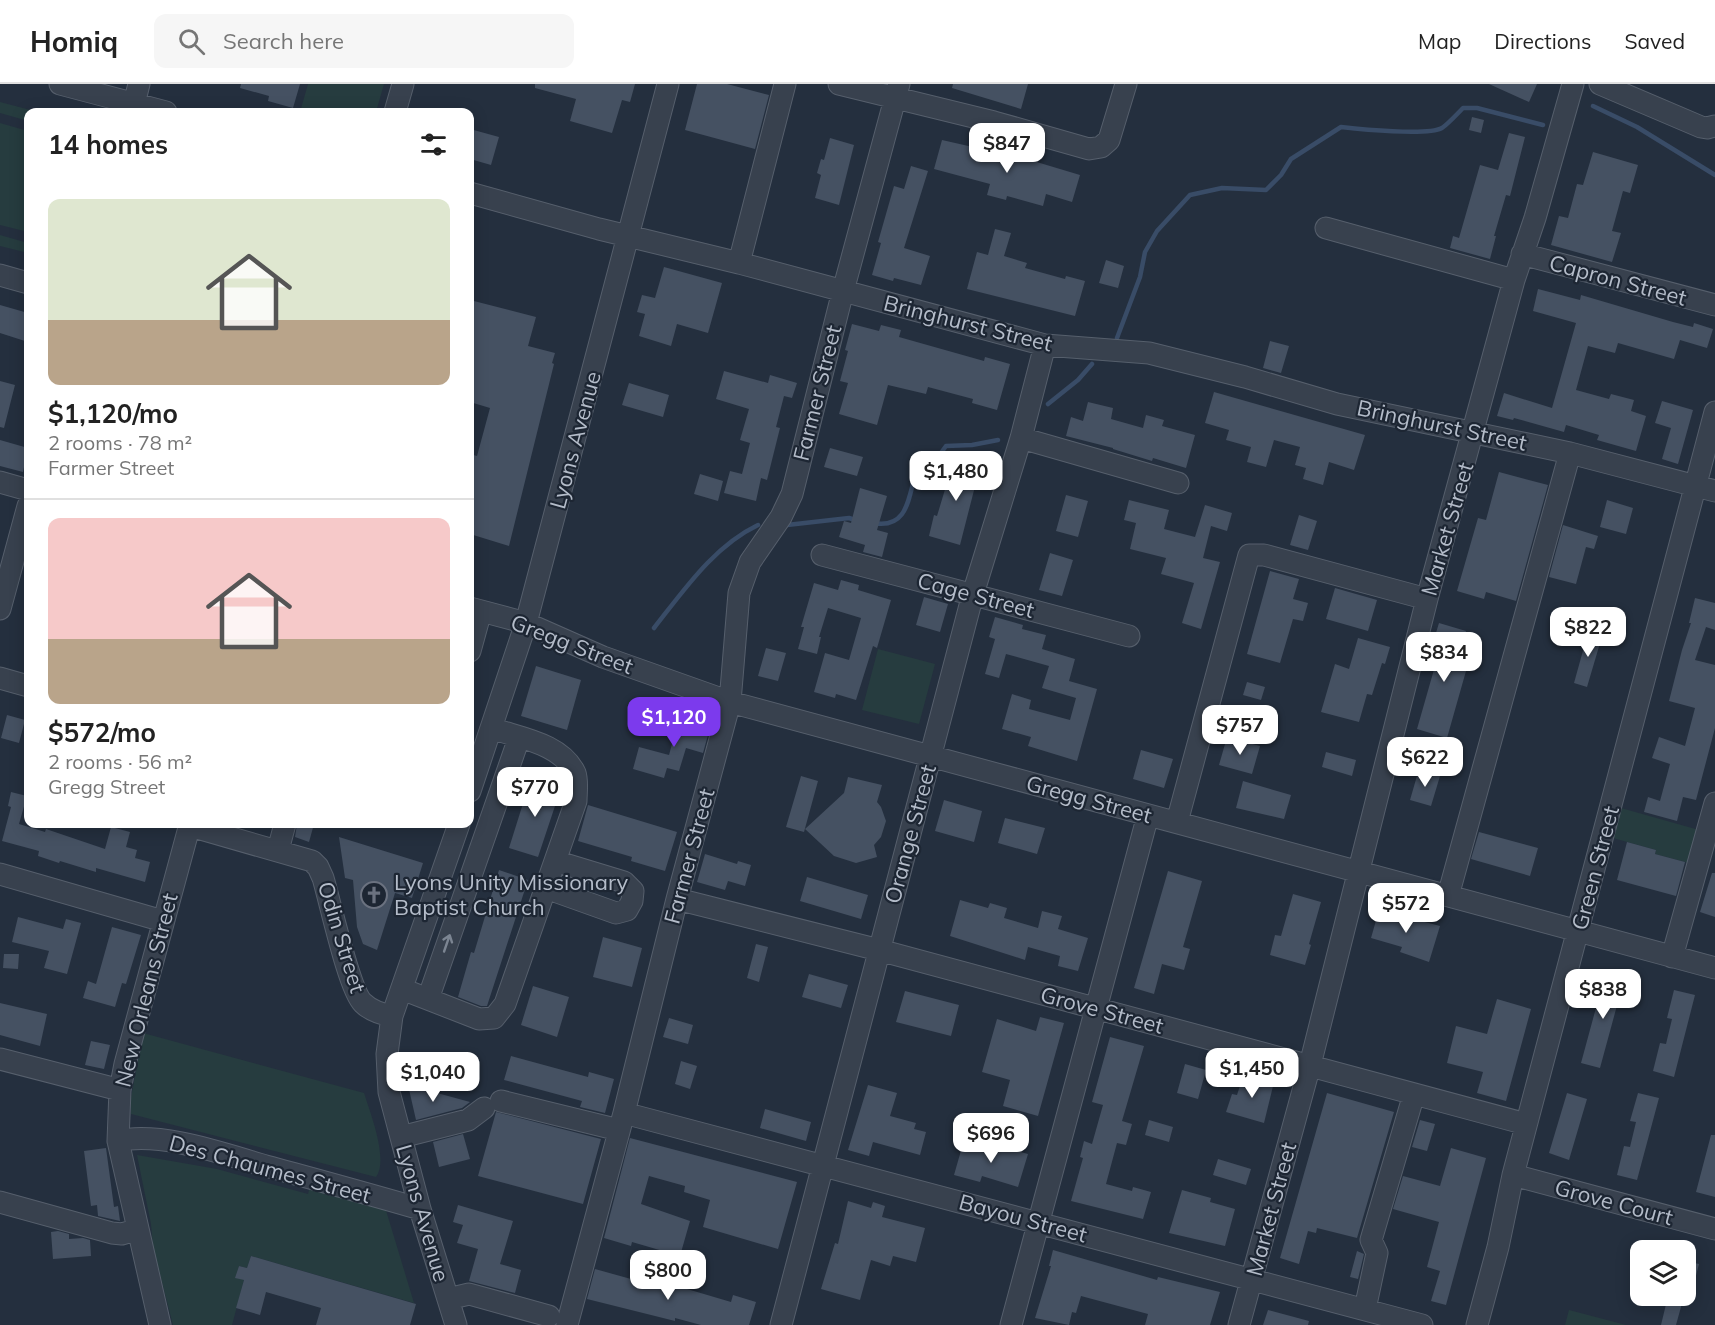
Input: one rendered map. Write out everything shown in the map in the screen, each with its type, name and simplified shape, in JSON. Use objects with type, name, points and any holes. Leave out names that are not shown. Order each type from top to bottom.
[{"type":"street","points":[[60,84],[136,94],[159,108]]},
{"type":"street","points":[[396,108],[403,84]]},
{"type":"street","name":"Lyons Avenue","points":[[474,765],[477,746],[491,728],[526,623],[668,84]]},
{"type":"street","points":[[739,263],[785,84]]},
{"type":"street","points":[[839,84],[898,91],[1089,149],[1101,147],[1109,140],[1126,84]]},
{"type":"street","name":"Market Street","points":[[1239,1325],[1310,1065],[1427,598],[1521,254],[1535,218],[1573,84]]},
{"type":"street","points":[[1600,84],[1701,127],[1715,126]]},
{"type":"street","name":"Farmer Street","points":[[566,1322],[622,1122],[677,899],[730,702],[739,593],[753,556],[781,517],[792,494],[843,291],[898,91]]},
{"type":"street","name":"Bringhurst Street","points":[[474,194],[1045,345],[1149,353],[1245,377],[1337,404],[1474,431],[1706,488]]},
{"type":"street","name":"Capron Street","points":[[1326,228],[1514,280]]},
{"type":"street","name":"Capron Street","points":[[1521,254],[1715,305]]},
{"type":"street","points":[[0,275],[24,282]]},
{"type":"street","name":"Orange Street","points":[[781,1325],[973,594],[1021,438],[1045,345]]},
{"type":"street","name":"Green Street","points":[[1477,1325],[1498,1247],[1526,1124],[1706,488],[1715,412]]},
{"type":"street","points":[[1021,438],[1178,483]]},
{"type":"street","points":[[1448,896],[1570,453]]},
{"type":"street","points":[[0,482],[24,489]]},
{"type":"street","points":[[0,609],[24,521]]},
{"type":"street","name":"Cage Street","points":[[822,555],[1129,636]]},
{"type":"street","points":[[1177,822],[1249,555],[1264,555],[1427,598]]},
{"type":"street","name":"Gregg Street","points":[[475,609],[526,623],[603,657],[730,702],[1715,968]]},
{"type":"street","points":[[0,678],[24,685]]},
{"type":"street","points":[[402,989],[479,1018],[494,1018],[505,1004],[576,801],[576,775],[567,762],[552,749],[491,728]]},
{"type":"street","points":[[428,999],[519,738]]},
{"type":"street","points":[[1672,957],[1715,803]]},
{"type":"street","points":[[1011,1325],[1148,815]]},
{"type":"street","name":"New Orleans Street","points":[[160,1325],[118,1141],[120,1089],[189,828]]},
{"type":"street","name":"Odin Street","points":[[201,828],[312,861],[323,878],[352,982],[361,1002],[375,1012],[392,1016]]},
{"type":"street","points":[[278,850],[284,828]]},
{"type":"street","name":"Lyons Avenue","points":[[456,1325],[420,1209],[389,1092],[387,1054],[392,1016],[458,828]]},
{"type":"street","points":[[546,888],[616,913],[627,910],[632,901],[633,891],[624,882],[555,861]]},
{"type":"street","points":[[0,874],[163,921]]},
{"type":"street","name":"Grove Street","points":[[677,899],[879,950],[1526,1124]]},
{"type":"street","points":[[0,1059],[120,1089]]},
{"type":"street","points":[[1365,1309],[1377,1253],[1371,1240],[1414,1094]]},
{"type":"street","name":"Bayou Street","points":[[401,1137],[468,1120],[492,1105],[622,1122],[823,1166],[1422,1325]]},
{"type":"street","name":"Des Chaumes Street","points":[[118,1141],[149,1138],[204,1149],[420,1209]]},
{"type":"street","name":"Grove Court","points":[[1513,1175],[1715,1229]]},
{"type":"street","points":[[0,1202],[112,1233],[122,1234],[138,1229]]},
{"type":"street","points":[[448,1299],[470,1294],[566,1322]]},
{"type":"green space","points":[[308,84],[384,84],[377,108],[301,108]]},
{"type":"green space","points":[[0,102],[24,108],[24,120],[0,113]]},
{"type":"green space","points":[[0,123],[24,130],[24,231],[0,225]]},
{"type":"green space","points":[[0,235],[24,242],[24,252],[0,246]]},
{"type":"green space","points":[[878,649],[935,664],[919,724],[862,710]]},
{"type":"green space","points":[[1621,808],[1699,830],[1689,863],[1655,854],[1656,850],[1613,838]]},
{"type":"green space","points":[[143,1033],[364,1093],[379,1148],[379,1169],[376,1177],[131,1114],[131,1098]]},
{"type":"green space","points":[[137,1155],[217,1169],[308,1194],[310,1186],[385,1207],[414,1303],[251,1256],[247,1268],[239,1266],[236,1277],[244,1280],[232,1325],[173,1325],[153,1247],[151,1224]]},
{"type":"green space","points":[[1569,1310],[1626,1325],[1565,1325]]},
{"type":"building","points":[[241,84],[300,84],[293,108],[268,101],[269,96],[240,88]]},
{"type":"building","points":[[535,84],[635,84],[630,102],[622,100],[612,133],[570,121],[576,99],[535,88]]},
{"type":"building","points":[[697,84],[727,84],[769,95],[755,149],[685,130]]},
{"type":"building","points":[[953,84],[1028,84],[1021,109],[952,88]]},
{"type":"building","points":[[1489,84],[1537,84],[1529,102]]},
{"type":"building","points":[[1472,117],[1484,120],[1481,133],[1469,130]]},
{"type":"building","points":[[474,130],[499,137],[491,165],[474,160]]},
{"type":"building","points":[[1509,133],[1525,137],[1510,196],[1506,195],[1494,236],[1496,236],[1490,259],[1450,248],[1453,236],[1459,238],[1480,165],[1498,170]]},
{"type":"building","points":[[830,138],[854,145],[839,205],[815,198],[821,175],[817,173],[821,159],[824,160]]},
{"type":"building","points":[[942,140],[1030,160],[1080,175],[1072,202],[1046,194],[1043,206],[1007,196],[1006,200],[987,195],[990,184],[934,169]]},
{"type":"building","points":[[1593,152],[1638,165],[1630,193],[1623,191],[1612,231],[1621,233],[1612,262],[1551,245],[1559,216],[1568,218],[1577,184],[1583,185]]},
{"type":"building","points":[[911,166],[928,171],[904,248],[930,256],[921,285],[872,275],[881,243],[878,242],[894,186],[904,189]]},
{"type":"building","points":[[995,229],[1011,233],[1004,256],[1027,263],[1025,268],[1065,279],[1066,276],[1085,281],[1075,316],[967,289],[977,252],[988,255]]},
{"type":"building","points":[[1106,260],[1124,266],[1118,288],[1099,283]]},
{"type":"building","points":[[664,267],[722,283],[708,333],[677,324],[671,346],[639,336],[645,314],[637,312],[642,295],[655,298]]},
{"type":"building","points":[[1538,289],[1580,300],[1581,295],[1673,322],[1693,327],[1694,323],[1713,329],[1707,348],[1680,340],[1674,359],[1618,343],[1615,353],[1588,346],[1576,390],[1609,399],[1611,394],[1634,400],[1631,411],[1646,416],[1636,451],[1597,440],[1599,435],[1566,425],[1564,432],[1514,418],[1513,420],[1497,416],[1504,393],[1552,408],[1576,323],[1533,311]]},
{"type":"building","points":[[474,301],[536,317],[528,346],[555,353],[509,546],[474,535],[474,455],[477,456],[490,408],[474,403]]},
{"type":"building","points":[[0,305],[24,312],[24,341],[0,333]]},
{"type":"building","points":[[852,324],[879,331],[881,325],[901,330],[899,337],[984,361],[985,357],[1010,364],[997,410],[972,403],[973,399],[928,387],[926,394],[888,385],[877,425],[839,414],[848,383],[840,381]]},
{"type":"building","points":[[1270,341],[1289,346],[1281,373],[1263,368]]},
{"type":"building","points":[[724,371],[768,383],[770,375],[797,383],[792,398],[784,396],[776,427],[780,428],[767,480],[761,478],[756,501],[724,493],[730,471],[742,474],[750,443],[740,440],[749,409],[716,399]]},
{"type":"building","points":[[0,381],[15,385],[4,428],[0,427]]},
{"type":"building","points":[[629,383],[669,395],[663,417],[622,405]]},
{"type":"building","points":[[1214,392],[1365,435],[1354,470],[1329,462],[1323,485],[1303,479],[1306,468],[1295,465],[1300,447],[1274,440],[1266,467],[1247,462],[1251,447],[1226,440],[1229,430],[1205,423]]},
{"type":"building","points":[[1662,401],[1693,410],[1678,464],[1662,459],[1671,428],[1655,423]]},
{"type":"building","points":[[1088,402],[1113,408],[1111,419],[1143,428],[1146,415],[1164,420],[1162,426],[1195,435],[1186,468],[1153,458],[1152,461],[1066,436],[1071,417],[1083,421]]},
{"type":"building","points":[[0,440],[24,447],[23,472],[0,466]]},
{"type":"building","points":[[830,448],[863,457],[857,476],[824,467]]},
{"type":"building","points":[[966,455],[982,459],[960,545],[929,536],[934,515],[937,516],[953,463],[963,466]]},
{"type":"building","points":[[1499,472],[1548,485],[1516,601],[1486,592],[1484,599],[1457,591],[1478,518],[1486,520]]},
{"type":"building","points":[[700,474],[723,481],[718,501],[694,494]]},
{"type":"building","points":[[860,488],[887,496],[877,530],[888,533],[882,557],[863,552],[865,545],[839,537],[844,521],[851,523]]},
{"type":"building","points":[[1066,495],[1088,501],[1078,537],[1056,531]]},
{"type":"building","points":[[1129,500],[1169,510],[1164,529],[1195,537],[1205,505],[1232,513],[1227,531],[1211,526],[1203,558],[1220,562],[1201,629],[1182,623],[1194,583],[1161,574],[1166,558],[1130,549],[1136,523],[1124,520]]},
{"type":"building","points":[[1607,500],[1633,508],[1626,534],[1600,527]]},
{"type":"building","points":[[1299,515],[1317,521],[1308,550],[1290,545]]},
{"type":"building","points":[[1563,525],[1598,536],[1594,549],[1586,547],[1576,584],[1549,577]]},
{"type":"building","points":[[1050,553],[1073,560],[1062,596],[1039,590]]},
{"type":"building","points":[[1270,571],[1299,579],[1293,599],[1308,603],[1303,621],[1293,619],[1280,663],[1247,654]]},
{"type":"building","points":[[841,580],[859,585],[858,590],[891,600],[877,648],[873,646],[856,700],[836,694],[835,698],[814,692],[825,653],[849,660],[861,618],[828,608],[819,637],[821,637],[817,654],[798,649],[804,627],[801,627],[814,583],[838,590]]},
{"type":"building","points":[[1335,588],[1377,600],[1368,631],[1326,619]]},
{"type":"building","points":[[924,597],[948,604],[940,632],[916,625]]},
{"type":"building","points":[[1695,598],[1715,603],[1715,630],[1706,627],[1695,660],[1715,665],[1715,728],[1696,800],[1683,797],[1677,821],[1644,812],[1648,797],[1660,801],[1670,764],[1652,758],[1659,737],[1685,746],[1695,708],[1669,701],[1691,623],[1689,623]]},
{"type":"building","points":[[995,617],[1023,625],[1022,629],[1046,635],[1042,649],[1075,659],[1069,681],[1097,689],[1077,761],[1028,746],[1031,737],[1002,729],[1012,694],[1031,700],[1029,709],[1070,720],[1076,698],[1042,688],[1049,666],[1006,654],[999,678],[985,674],[995,639],[989,637]]},
{"type":"building","points":[[1439,623],[1466,631],[1455,668],[1466,671],[1447,738],[1417,729],[1439,652],[1431,649]]},
{"type":"building","points":[[1589,629],[1603,633],[1587,687],[1574,683]]},
{"type":"building","points":[[1358,638],[1390,647],[1385,664],[1382,663],[1372,695],[1367,694],[1359,722],[1321,712],[1335,664],[1349,669]]},
{"type":"building","points":[[766,648],[786,653],[778,681],[758,676]]},
{"type":"building","points":[[536,666],[581,680],[567,730],[521,716]]},
{"type":"building","points":[[1247,682],[1265,687],[1261,700],[1243,695]]},
{"type":"building","points":[[7,715],[24,720],[19,743],[1,738]]},
{"type":"building","points":[[680,715],[711,724],[703,753],[686,748],[679,771],[667,768],[664,778],[633,769],[639,747],[669,755]]},
{"type":"building","points":[[1227,737],[1260,746],[1252,774],[1219,765]]},
{"type":"building","points":[[1141,750],[1173,759],[1164,788],[1133,779]]},
{"type":"building","points":[[1326,752],[1356,760],[1352,776],[1322,767]]},
{"type":"building","points":[[1419,769],[1440,776],[1431,806],[1410,800]]},
{"type":"building","points":[[801,776],[818,781],[804,832],[786,827]]},
{"type":"building","points":[[848,777],[882,785],[877,802],[886,821],[881,837],[874,845],[877,857],[856,863],[834,856],[805,829],[844,793]]},
{"type":"building","points":[[531,778],[561,788],[538,857],[509,848]]},
{"type":"building","points":[[1243,781],[1291,795],[1284,819],[1236,808]]},
{"type":"building","points":[[11,792],[24,795],[24,806],[19,824],[24,826],[24,828],[45,832],[46,829],[105,849],[111,828],[130,832],[126,847],[137,850],[135,858],[150,862],[145,882],[96,868],[96,872],[60,861],[59,863],[38,856],[39,851],[2,841],[11,807],[8,806]]},
{"type":"building","points":[[944,800],[982,811],[974,842],[935,831]]},
{"type":"building","points":[[588,805],[677,832],[665,871],[631,861],[632,857],[578,841]]},
{"type":"building","points":[[1005,818],[1045,828],[1037,854],[998,843]]},
{"type":"building","points":[[296,828],[313,828],[309,842],[295,837]]},
{"type":"building","points":[[1479,832],[1538,848],[1530,876],[1471,859]]},
{"type":"building","name":"Lyons Unity Missionary Baptist Church","points":[[339,837],[423,863],[412,898],[395,893],[377,950],[363,944],[357,927],[353,880],[345,878]]},
{"type":"building","points":[[1627,842],[1656,850],[1655,854],[1685,862],[1676,896],[1617,880]]},
{"type":"building","points":[[705,854],[737,864],[738,861],[751,865],[745,886],[728,881],[725,890],[697,882]]},
{"type":"building","points":[[499,870],[528,880],[487,1006],[481,1006],[458,997]]},
{"type":"building","points":[[1168,871],[1202,881],[1183,947],[1190,949],[1184,970],[1162,964],[1154,994],[1134,988]]},
{"type":"building","points":[[1712,873],[1715,873],[1715,917],[1700,912]]},
{"type":"building","points":[[807,877],[868,895],[861,919],[800,901]]},
{"type":"building","points":[[1293,894],[1321,902],[1305,965],[1270,955],[1275,935],[1281,936]]},
{"type":"building","points":[[960,900],[988,908],[990,903],[1007,908],[1004,918],[1038,928],[1042,911],[1062,916],[1058,929],[1088,938],[1078,971],[1058,966],[1060,956],[1028,947],[1025,960],[950,936]]},
{"type":"building","points":[[1379,910],[1440,926],[1429,962],[1400,952],[1402,947],[1371,938]]},
{"type":"building","points":[[18,917],[63,929],[66,919],[81,923],[67,974],[44,968],[49,951],[12,942]]},
{"type":"building","points":[[112,927],[141,935],[126,984],[122,983],[115,1007],[83,998],[88,981],[96,984]]},
{"type":"building","points":[[603,937],[642,948],[632,987],[593,977]]},
{"type":"building","points":[[756,944],[768,947],[759,982],[747,978]]},
{"type":"building","points":[[4,954],[19,954],[18,969],[3,968]]},
{"type":"building","points":[[1606,971],[1625,976],[1600,1068],[1581,1063]]},
{"type":"building","points":[[809,974],[848,985],[841,1008],[802,997]]},
{"type":"building","points":[[533,986],[569,997],[557,1037],[521,1025]]},
{"type":"building","points":[[1674,990],[1695,995],[1674,1077],[1653,1071],[1660,1043],[1666,1044],[1672,1019],[1667,1018]]},
{"type":"building","points":[[905,991],[959,1005],[951,1036],[896,1022]]},
{"type":"building","points":[[1497,999],[1531,1009],[1506,1101],[1477,1093],[1483,1072],[1447,1063],[1456,1026],[1487,1034]]},
{"type":"building","points":[[0,1003],[47,1014],[40,1046],[0,1035]]},
{"type":"building","points":[[1040,1017],[1064,1023],[1038,1116],[1003,1106],[1010,1080],[982,1072],[997,1019],[1036,1031]]},
{"type":"building","points":[[669,1018],[693,1025],[688,1044],[663,1037]]},
{"type":"building","points":[[1110,1037],[1144,1046],[1122,1121],[1132,1124],[1126,1145],[1117,1143],[1106,1184],[1132,1191],[1133,1187],[1151,1192],[1143,1219],[1071,1201],[1083,1158],[1080,1157],[1084,1141],[1092,1144],[1103,1105],[1092,1102]]},
{"type":"building","points":[[91,1041],[110,1045],[104,1069],[85,1065]]},
{"type":"building","points":[[511,1056],[588,1077],[589,1072],[614,1079],[605,1113],[580,1107],[582,1101],[504,1080]]},
{"type":"building","points":[[681,1061],[697,1066],[690,1089],[675,1084]]},
{"type":"building","points":[[1185,1064],[1206,1070],[1198,1099],[1177,1093]]},
{"type":"building","points":[[1244,1073],[1274,1082],[1264,1123],[1226,1112],[1232,1094],[1237,1095]]},
{"type":"building","points":[[408,1085],[470,1102],[462,1108],[416,1120]]},
{"type":"building","points":[[868,1085],[897,1093],[890,1116],[916,1123],[914,1129],[926,1132],[920,1155],[873,1142],[869,1156],[848,1150]]},
{"type":"building","points":[[1327,1093],[1394,1112],[1357,1238],[1317,1228],[1316,1233],[1308,1231],[1299,1264],[1280,1258]]},
{"type":"building","points":[[1567,1093],[1587,1099],[1569,1160],[1549,1153]]},
{"type":"building","points":[[1638,1093],[1659,1098],[1637,1180],[1617,1175],[1624,1146],[1630,1147],[1636,1122],[1630,1121]]},
{"type":"building","points":[[765,1109],[811,1122],[806,1141],[760,1128]]},
{"type":"building","points":[[496,1112],[601,1139],[583,1204],[478,1176]]},
{"type":"building","points":[[1149,1120],[1173,1127],[1169,1142],[1145,1135]]},
{"type":"building","points":[[1420,1120],[1435,1124],[1427,1151],[1412,1147]]},
{"type":"building","points":[[463,1134],[470,1159],[439,1167],[433,1142]]},
{"type":"building","points":[[1711,1135],[1715,1135],[1715,1197],[1696,1192]]},
{"type":"building","points":[[630,1138],[797,1182],[778,1249],[703,1227],[710,1200],[684,1192],[685,1186],[649,1176],[641,1204],[690,1221],[680,1256],[632,1242],[631,1246],[604,1238]]},
{"type":"building","points":[[964,1140],[998,1150],[999,1146],[1028,1154],[1018,1187],[982,1176],[980,1182],[954,1175]]},
{"type":"building","points":[[106,1148],[114,1207],[118,1206],[120,1221],[98,1216],[97,1205],[91,1206],[84,1151]]},
{"type":"building","points":[[1451,1148],[1486,1158],[1446,1305],[1431,1301],[1440,1271],[1427,1267],[1439,1222],[1393,1209],[1403,1176],[1440,1186]]},
{"type":"building","points":[[1218,1159],[1251,1169],[1246,1185],[1213,1175]]},
{"type":"building","points":[[1182,1190],[1211,1198],[1210,1202],[1235,1209],[1225,1246],[1169,1233]]},
{"type":"building","points":[[848,1201],[871,1208],[873,1202],[885,1206],[882,1217],[925,1228],[916,1262],[893,1256],[890,1266],[871,1260],[860,1300],[821,1289],[835,1243],[838,1244]]},
{"type":"building","points":[[458,1205],[513,1221],[500,1264],[521,1270],[515,1293],[469,1281],[478,1249],[457,1243],[463,1225],[453,1222]]},
{"type":"building","points":[[51,1232],[69,1234],[69,1239],[90,1240],[91,1256],[53,1259]]},
{"type":"building","points":[[1053,1250],[1157,1280],[1158,1277],[1220,1292],[1210,1325],[1145,1325],[1148,1314],[1081,1296],[1076,1313],[1072,1312],[1069,1325],[1035,1318],[1051,1266],[1049,1266]]},
{"type":"building","points":[[1357,1251],[1364,1254],[1358,1279],[1350,1277]]},
{"type":"building","points":[[251,1256],[416,1304],[410,1325],[316,1325],[321,1308],[266,1292],[260,1315],[236,1308],[244,1280],[235,1278],[239,1266],[247,1268]]},
{"type":"building","points":[[595,1269],[631,1279],[633,1273],[731,1302],[733,1295],[756,1302],[749,1325],[701,1325],[675,1318],[675,1321],[587,1299]]},
{"type":"building","points":[[1666,1306],[1681,1306],[1676,1325],[1661,1325]]},
{"type":"building","points":[[1268,1310],[1309,1321],[1308,1325],[1263,1325]]},
{"type":"waterway","points":[[1593,106],[1637,127],[1715,175]]},
{"type":"waterway","points":[[1117,338],[1140,277],[1145,252],[1157,231],[1190,195],[1222,188],[1266,190],[1281,175],[1291,159],[1341,127],[1422,132],[1442,128],[1463,108],[1477,108],[1543,125]]},
{"type":"waterway","points":[[1048,404],[1078,380],[1092,364]]},
{"type":"waterway","points":[[873,523],[884,524],[898,518],[907,505],[914,479],[930,468],[946,446],[972,445],[998,440]]},
{"type":"waterway","points":[[787,525],[849,518],[855,520]]},
{"type":"waterway","points":[[654,628],[688,584],[714,557],[742,534],[758,525]]},
{"type":"place","name":"Lyons Unity Missionary Baptist Church","points":[[374,895]]}]
